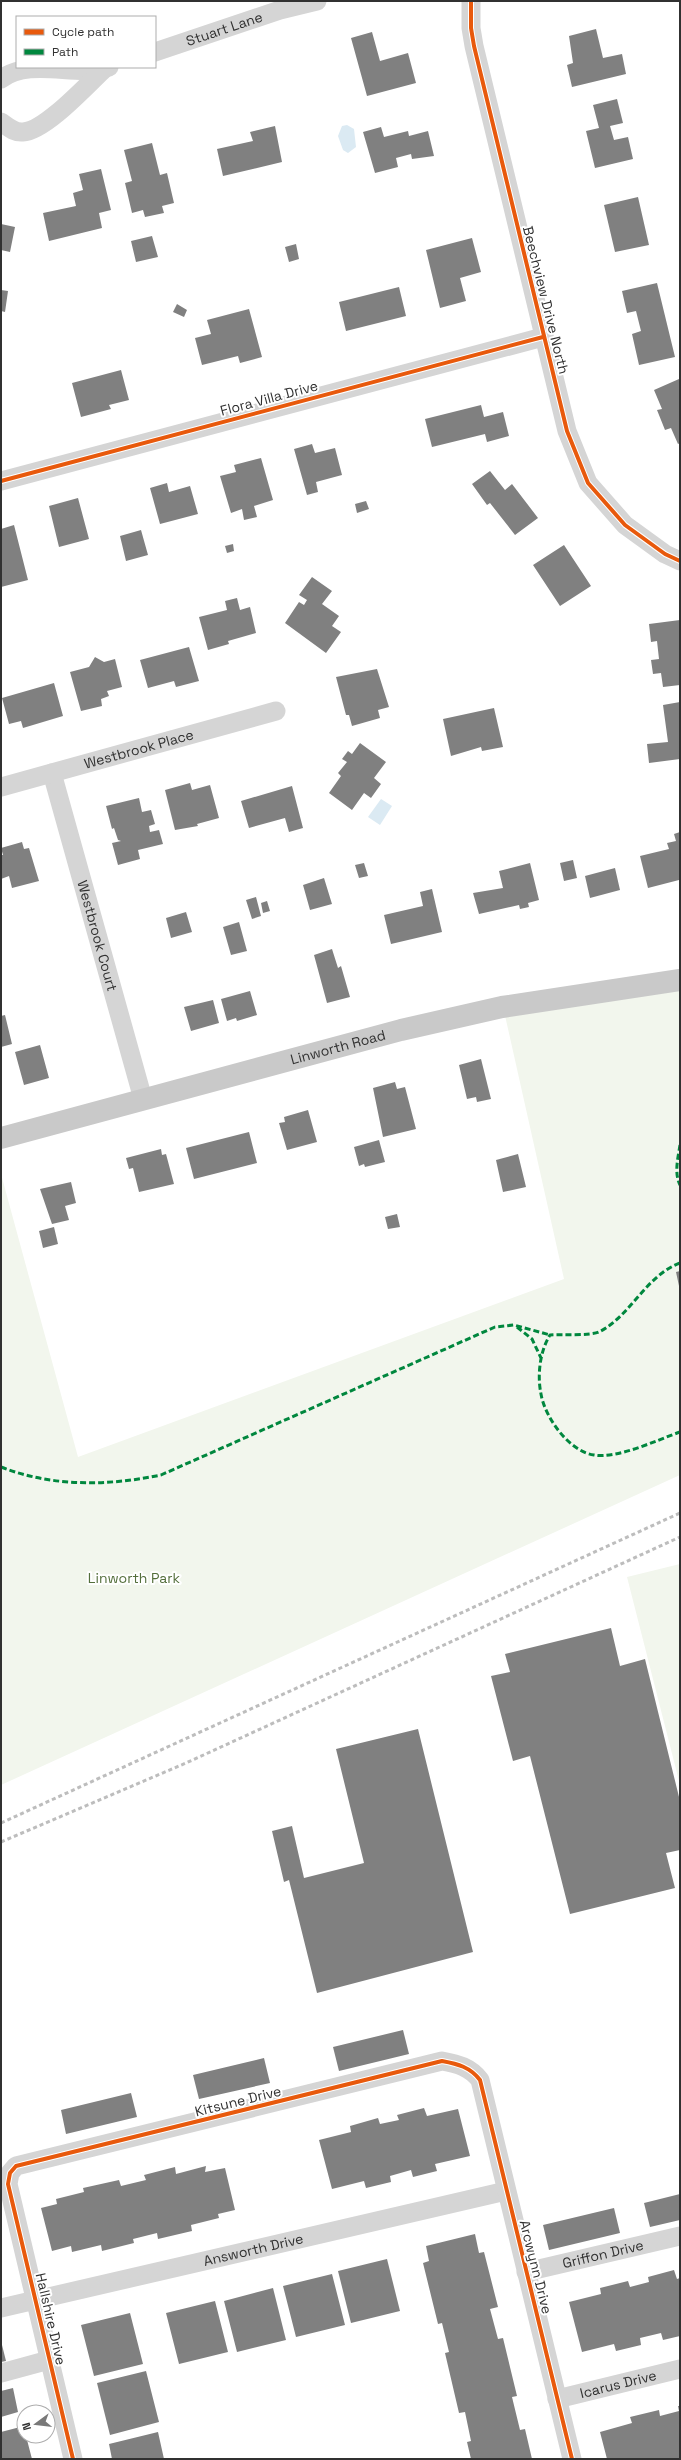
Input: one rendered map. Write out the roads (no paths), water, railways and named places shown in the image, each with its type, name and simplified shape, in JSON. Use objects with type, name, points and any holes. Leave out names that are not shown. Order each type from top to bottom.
[{"type":"main road","name":"Linworth Road","points":[[1,1138],[401,1030],[502,1007],[680,980]]},
{"type":"street","name":"Stuart Lane","points":[[156,52],[270,13],[317,1]]},
{"type":"street","name":"Beechview Drive North","points":[[471,1],[471,28],[474,46],[543,337],[567,430],[588,483],[625,525],[666,554],[680,561]]},
{"type":"street","points":[[1,79],[7,74],[32,69],[107,68]]},
{"type":"street","points":[[1,122],[11,130],[22,132],[39,128],[107,68]]},
{"type":"street","name":"Flora Villa Drive","points":[[1,481],[543,337]]},
{"type":"street","name":"Westbrook Place","points":[[1,787],[276,711]]},
{"type":"street","name":"Westbrook Court","points":[[52,773],[143,1099]]},
{"type":"street","name":"Kitsune Drive","points":[[8,2184],[10,2173],[16,2166],[442,2061],[458,2064],[473,2071],[480,2080]]},
{"type":"street","name":"Arcwynn Drive","points":[[480,2080],[572,2459]]},
{"type":"street","name":"Hallshire Drive","points":[[8,2184],[73,2459]]},
{"type":"street","name":"Answorth Drive","points":[[1,2308],[506,2191]]},
{"type":"street","name":"Griffon Drive","points":[[526,2272],[680,2236]]},
{"type":"street","points":[[1,2373],[49,2360]]},
{"type":"street","name":"Icarus Drive","points":[[557,2399],[680,2369]]},
{"type":"railway","points":[[1,1823],[680,1513]]},
{"type":"railway","points":[[1,1842],[186,1763],[680,1537]]},
{"type":"park label","name":"Linworth Park","points":[[134,1578]]}]
